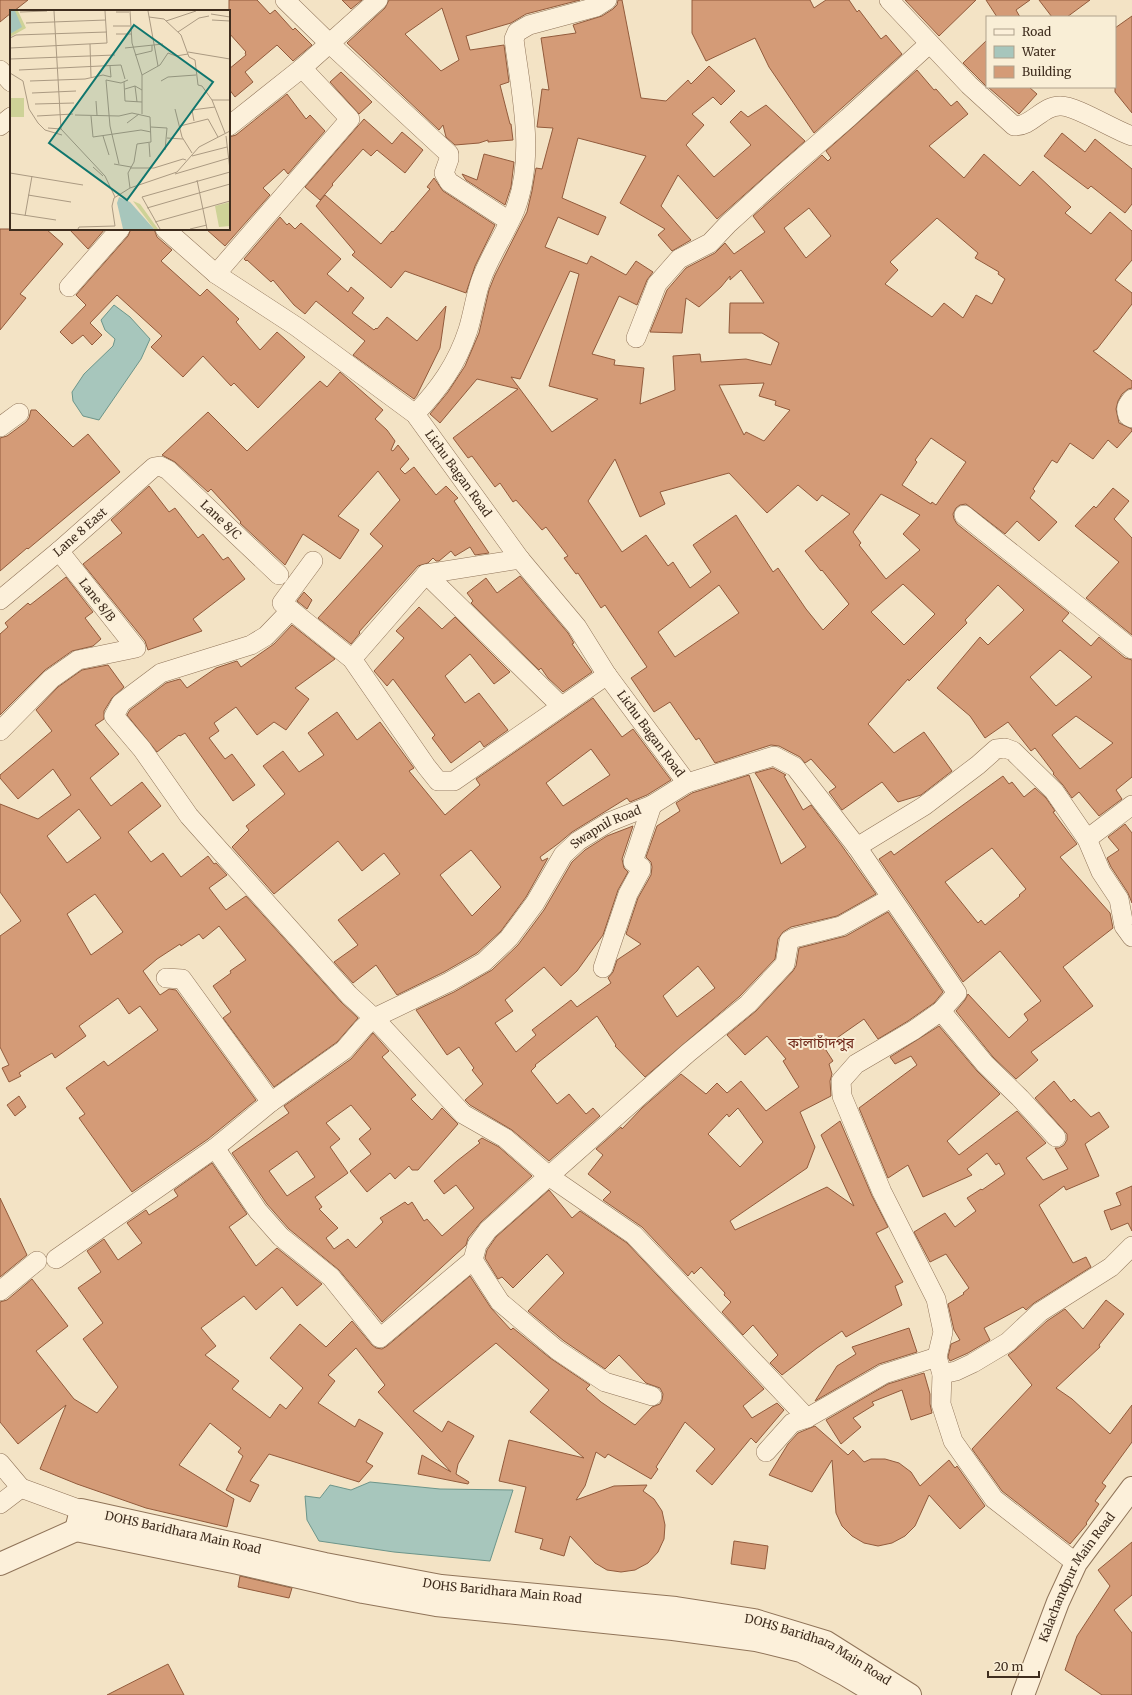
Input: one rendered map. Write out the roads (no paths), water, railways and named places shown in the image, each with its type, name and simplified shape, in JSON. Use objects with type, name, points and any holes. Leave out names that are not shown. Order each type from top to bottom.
[{"type":"street","points":[[285,0],[328,43],[449,154],[449,159],[444,173],[449,182],[509,221]]},
{"type":"street","points":[[230,125],[302,68],[328,43],[378,0]]},
{"type":"street","points":[[415,414],[442,384],[453,366],[468,330],[486,265],[515,210],[520,194],[526,147],[525,122],[514,38],[516,32],[529,26],[596,7],[606,0]]},
{"type":"street","points":[[889,0],[969,85],[1014,126],[1021,127],[1046,110],[1061,106],[1076,110],[1120,132],[1132,136]]},
{"type":"street","points":[[636,338],[657,284],[679,259],[710,243],[728,224],[929,44]]},
{"type":"street","points":[[216,274],[350,119],[302,68]]},
{"type":"street","points":[[0,70],[10,81]]},
{"type":"street","points":[[0,126],[10,118]]},
{"type":"street","points":[[69,287],[119,230]]},
{"type":"street","name":"Lichu Bagan Road","points":[[166,230],[216,274],[297,326],[415,414],[520,559],[577,627],[607,675],[687,783]]},
{"type":"street","points":[[1132,399],[1127,404],[1126,410],[1128,416],[1132,418]]},
{"type":"street","points":[[0,427],[19,412]]},
{"type":"street","name":"Lane 8 East","points":[[0,600],[59,551],[154,467],[160,466]]},
{"type":"street","name":"Lane 8/C","points":[[160,466],[168,470],[279,575]]},
{"type":"street","points":[[964,515],[1130,640]]},
{"type":"street","name":"Lane 8/B","points":[[0,731],[51,679],[78,660],[136,648],[59,551]]},
{"type":"street","points":[[352,659],[426,574],[520,559]]},
{"type":"street","points":[[313,561],[282,603],[352,659],[438,781],[454,781],[607,675]]},
{"type":"street","points":[[426,574],[561,706]]},
{"type":"street","points":[[291,610],[266,636],[251,645],[161,673],[121,703],[114,716],[142,749],[190,816],[349,995],[374,1018],[464,1114],[505,1138],[550,1177],[634,1235],[807,1418]]},
{"type":"street","points":[[857,847],[924,806],[978,765],[996,749],[1005,748],[1013,751],[1054,791],[1087,839],[1101,872],[1119,899],[1124,926],[1132,937]]},
{"type":"street","name":"Swapnil Road","points":[[56,1259],[214,1148],[271,1102],[344,1050],[374,1018],[449,982],[484,962],[509,938],[535,903],[563,855],[578,841],[609,822],[652,805],[687,783],[774,756],[795,767],[857,847],[958,993],[941,1011]]},
{"type":"street","points":[[1087,839],[1132,804]]},
{"type":"street","points":[[603,968],[628,894],[641,870],[641,867],[633,862],[652,805]]},
{"type":"street","points":[[214,1148],[258,1211],[281,1237],[331,1277],[380,1338],[473,1260],[478,1245],[488,1230],[550,1177],[603,1127],[688,1053],[748,1004],[785,964],[789,941],[794,938],[841,926],[891,898]]},
{"type":"street","points":[[166,978],[182,979],[271,1102]]},
{"type":"street","points":[[1056,1137],[1020,1098],[985,1064],[941,1011],[914,1030],[856,1064],[841,1081],[842,1096],[882,1192],[936,1299],[943,1332],[940,1366],[941,1404],[953,1441],[994,1499],[1076,1563]]},
{"type":"street","points":[[766,1452],[792,1423],[807,1418],[884,1374],[940,1366],[956,1371],[973,1363],[1008,1342],[1040,1312],[1111,1266],[1132,1246]]},
{"type":"street","points":[[473,1260],[500,1302],[557,1350],[605,1382],[652,1396]]},
{"type":"street","points":[[0,1291],[37,1261]]},
{"type":"street","points":[[0,1463],[21,1488],[79,1520]]},
{"type":"street","points":[[1,1504],[21,1488]]},
{"type":"street","name":"Kalachandpur Main Road","points":[[1023,1695],[1058,1602],[1076,1563],[1132,1488]]},
{"type":"street","points":[[0,1564],[79,1520]]},
{"type":"street","name":"DOHS Baridhara Main Road","points":[[79,1520],[238,1563],[363,1592],[436,1605],[673,1629],[756,1640],[801,1651],[846,1674],[879,1695]]},
{"type":"street","name":"DOHS Baridhara Main Road","points":[[79,1520],[441,1586],[676,1608],[754,1620],[826,1642],[910,1695]]},
{"type":"water","points":[[114,305],[130,317],[150,339],[141,359],[99,420],[83,416],[73,401],[72,392],[84,374],[113,346],[115,339],[105,330],[101,320]]},
{"type":"water","points":[[370,1482],[440,1489],[513,1490],[490,1561],[394,1552],[319,1541],[307,1520],[305,1496],[320,1498],[330,1485],[351,1490]]},
{"type":"district","name":"কালাচাঁদপুর","points":[[821,1043]]}]
